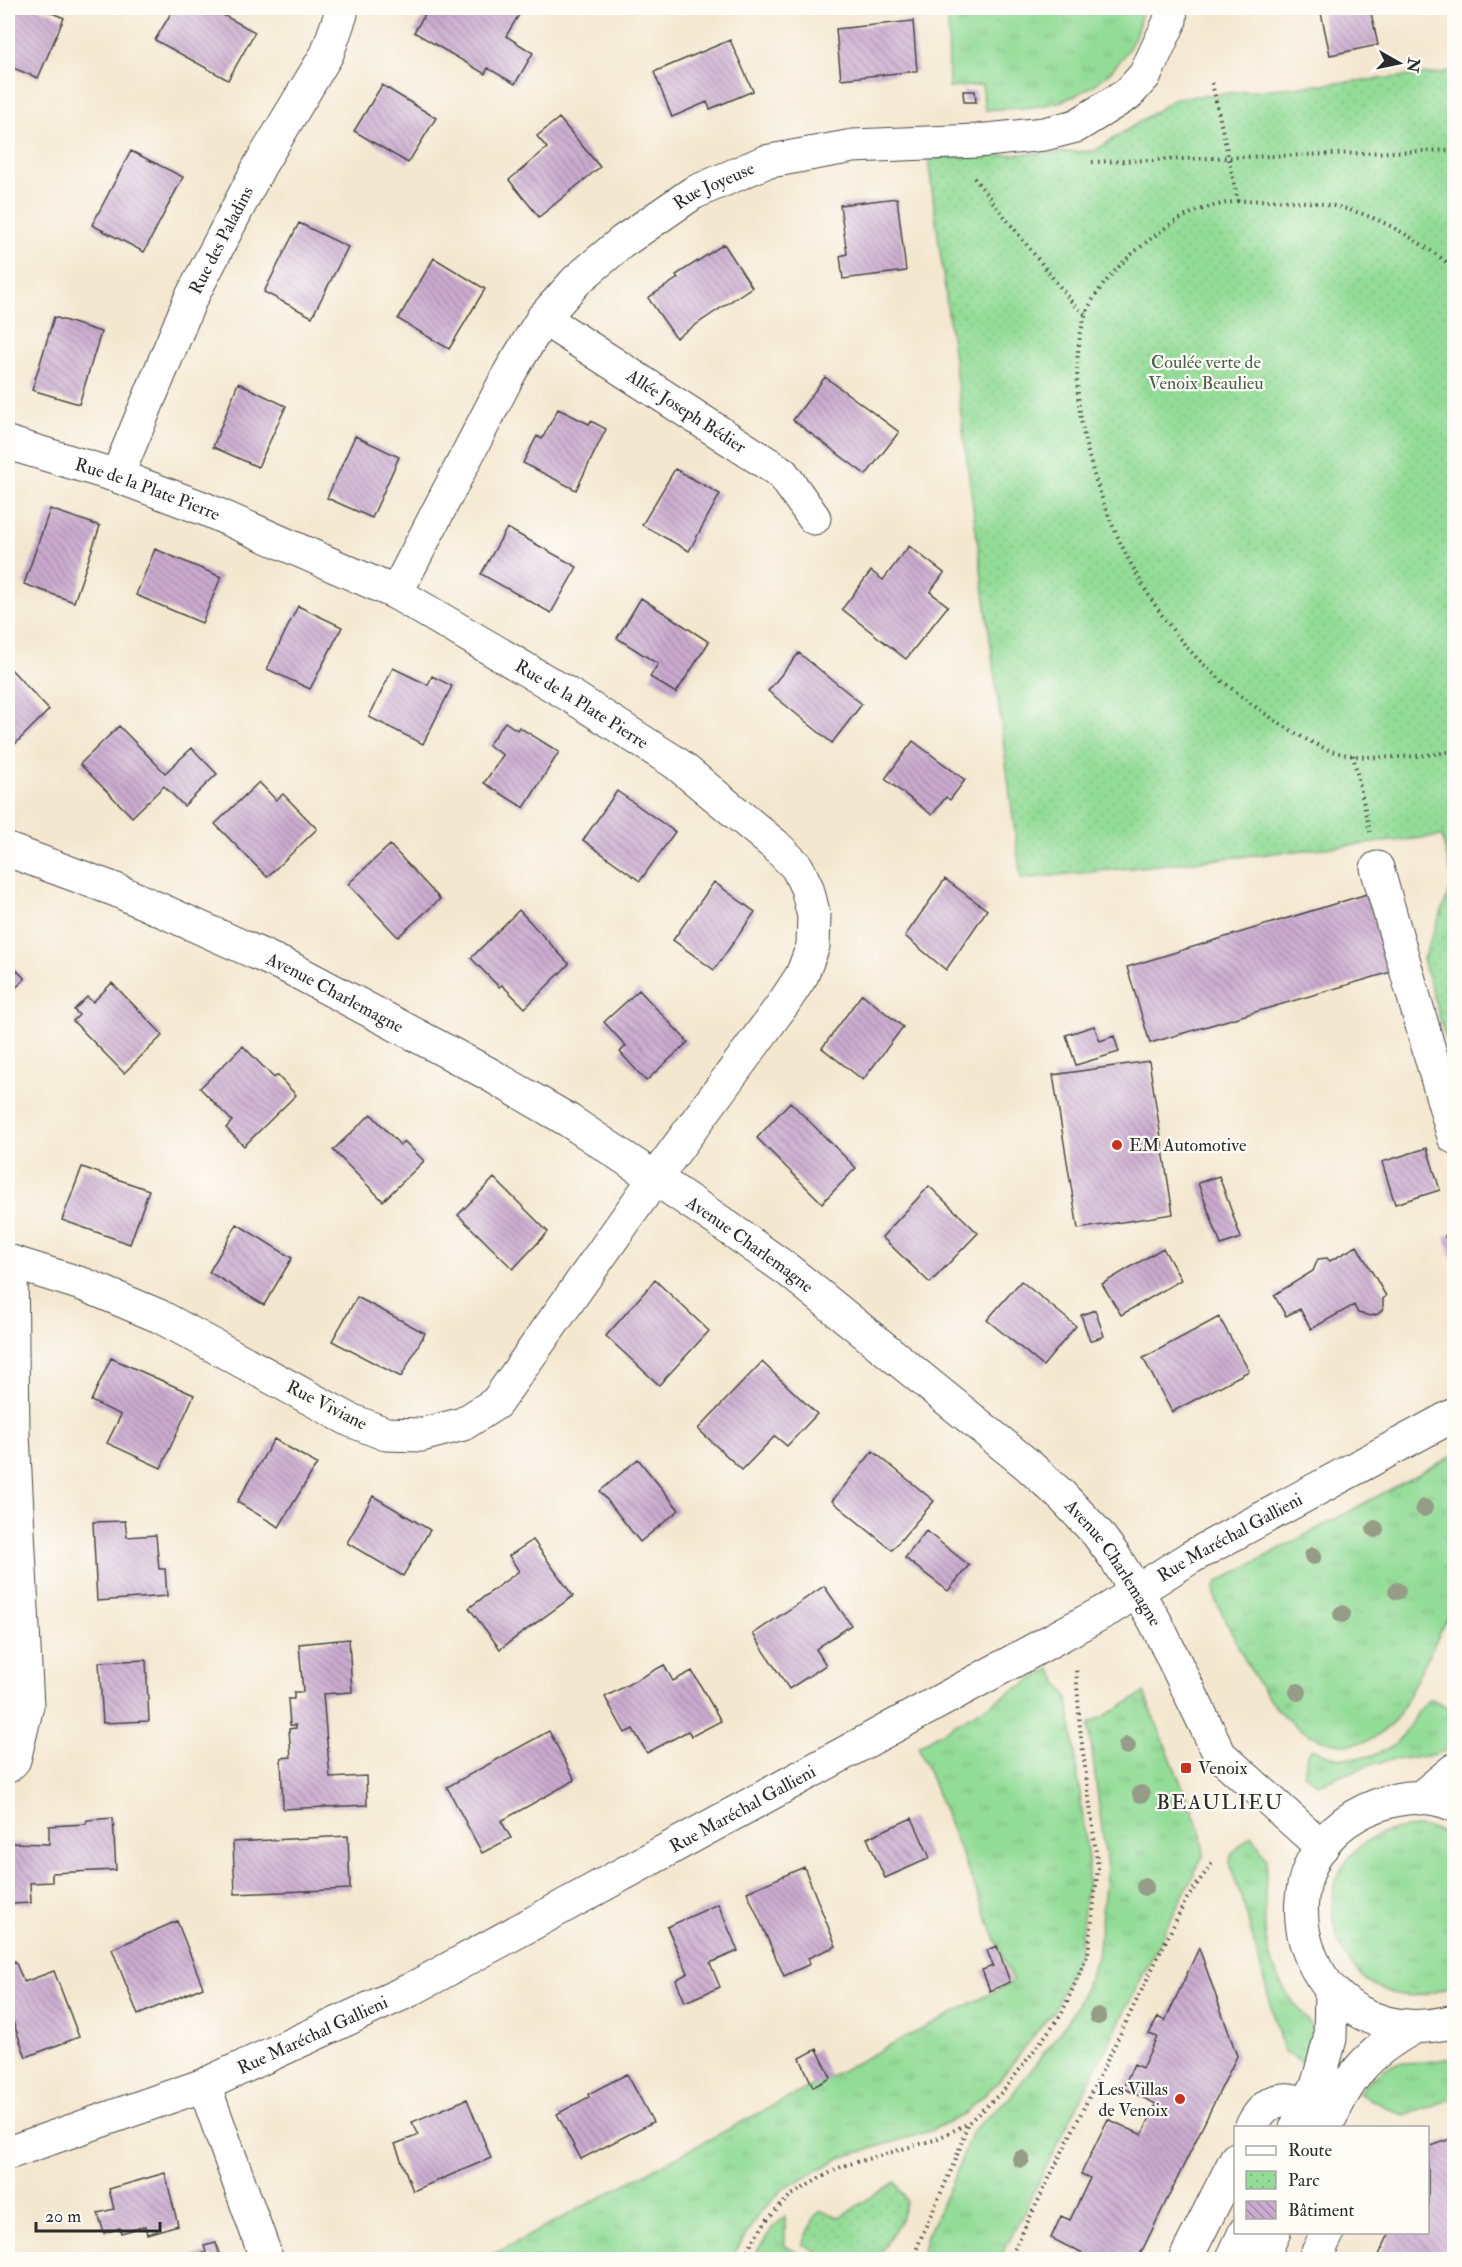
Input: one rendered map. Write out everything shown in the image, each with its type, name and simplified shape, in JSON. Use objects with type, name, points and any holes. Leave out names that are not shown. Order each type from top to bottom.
[{"type":"street","name":"Rue Joyeuse","points":[[396,593],[510,372],[543,318],[577,280],[655,217],[693,194],[765,162],[853,146],[977,141],[1044,134],[1076,126],[1128,94],[1145,75],[1170,21],[1171,8]]},
{"type":"street","name":"Rue des Paladins","points":[[117,476],[190,300],[260,165],[327,54],[341,14]]},
{"type":"street","name":"Allée Joseph Bédier","points":[[543,318],[782,473],[814,518]]},
{"type":"street","name":"Rue de la Plate Pierre","points":[[8,443],[117,476],[205,509],[396,593],[572,696],[676,763],[775,844],[797,867],[807,888],[814,916],[813,946],[802,975],[655,1178]]},
{"type":"street","name":"Avenue Charlemagne","points":[[8,850],[116,890],[290,968],[568,1120],[789,1271],[1028,1465],[1097,1533],[1155,1621],[1220,1755],[1322,1847]]},
{"type":"street","points":[[1377,868],[1455,1137]]},
{"type":"street","name":"Rue Viviane","points":[[9,1261],[85,1286],[159,1316],[350,1420],[386,1434],[421,1435],[463,1424],[496,1403],[655,1178]]},
{"type":"street","points":[[8,1766],[14,1760],[27,1706],[13,1434],[9,1261]]},
{"type":"street","name":"Rue Maréchal Gallieni","points":[[8,2153],[204,2085],[410,1989],[1075,1625],[1109,1609],[1191,1557],[1455,1415]]},
{"type":"street","points":[[1420,1798],[1455,1770]]},
{"type":"street","points":[[1455,1805],[1420,1798],[1391,1800],[1365,1809],[1341,1825],[1322,1847],[1309,1870],[1302,1895],[1301,1920],[1306,1946],[1331,1991],[1360,2013],[1377,2021],[1413,2028],[1455,2021]]},
{"type":"street","points":[[1320,2121],[1318,2083],[1330,2039],[1331,1991]]},
{"type":"street","points":[[1320,2121],[1366,2058],[1413,2028]]},
{"type":"street","points":[[204,2085],[267,2259]]},
{"type":"street","points":[[1252,2126],[1264,2109],[1277,2102],[1299,2100],[1320,2121]]},
{"type":"street","points":[[1185,2259],[1234,2163]]},
{"type":"street","points":[[1232,2259],[1244,2234]]},
{"type":"street","points":[[1261,2259],[1273,2234]]},
{"type":"street","points":[[1314,2259],[1327,2234]]},
{"type":"path","points":[[1212,83],[1238,201]]},
{"type":"path","points":[[1090,162],[1455,150]]},
{"type":"path","points":[[970,174],[1075,306],[1086,315]]},
{"type":"path","points":[[1455,268],[1406,233],[1372,217],[1339,206],[1309,201],[1238,201],[1205,207],[1178,218],[1134,252],[1111,275],[1086,315],[1076,364],[1078,408],[1101,497],[1142,580],[1172,628],[1196,657],[1224,681],[1300,735],[1330,751],[1353,755],[1407,757],[1455,751]]},
{"type":"path","points":[[1353,755],[1377,868]]},
{"type":"path","points":[[741,2259],[766,2221],[790,2196],[818,2179],[843,2166],[934,2140],[967,2124],[1004,2090],[1047,2034],[1076,1986],[1088,1954],[1098,1868],[1080,1728],[1075,1625]]},
{"type":"path","points":[[1009,2259],[1186,1900],[1212,1863]]},
{"type":"path","points":[[913,2259],[921,2233],[951,2171],[967,2124]]},
{"type":"green space","points":[[948,8],[1142,8],[1134,38],[1127,51],[1118,64],[1095,84],[1081,93],[1047,105],[985,110],[982,85],[949,88]]},
{"type":"green space","name":"Coulée verte de Venoix Beaulieu","points":[[1454,69],[1454,1069],[1423,959],[1453,883],[1442,836],[1021,879],[928,158],[1095,151],[1176,98],[1442,73]]},
{"type":"green space","points":[[1454,1455],[1454,1605],[1399,1714],[1383,1732],[1370,1740],[1354,1744],[1320,1739],[1299,1728],[1280,1712],[1265,1693],[1216,1602],[1214,1589],[1218,1582]]},
{"type":"green space","points":[[1050,1669],[1068,1698],[1089,1868],[1079,1952],[1054,2010],[997,2083],[961,2116],[930,2131],[840,2158],[783,2189],[758,2215],[731,2259],[485,2259],[738,2124],[1013,1982],[918,1746]]},
{"type":"green space","points":[[1144,1693],[1200,1830],[1204,1854],[1000,2259],[920,2259],[927,2236],[956,2173],[972,2131],[1011,2096],[1069,2020],[1084,1990],[1097,1957],[1107,1868],[1089,1727],[1090,1724]]},
{"type":"green space","points":[[1431,1699],[1454,1710],[1454,1746],[1429,1756],[1385,1761],[1317,1784],[1304,1774],[1308,1753],[1312,1748],[1334,1757],[1347,1758],[1359,1758],[1383,1751],[1402,1736],[1419,1711]]},
{"type":"green space","points":[[1416,1827],[1433,1829],[1454,1838],[1454,1984],[1412,1995],[1377,1987],[1351,1964],[1336,1932],[1333,1897],[1344,1864],[1371,1839]]},
{"type":"green space","points":[[1251,1835],[1267,1858],[1264,1910],[1271,1959],[1286,1992],[1308,2021],[1318,2042],[1308,2065],[1283,2051],[1244,1905],[1230,1866],[1231,1855]]},
{"type":"green space","points":[[1454,2057],[1454,2098],[1404,2116],[1358,2093],[1370,2079],[1391,2066]]},
{"type":"green space","points":[[895,2182],[907,2201],[900,2222],[877,2259],[829,2259],[803,2245],[815,2216],[821,2211],[840,2217]]},
{"type":"green space","points":[[785,2217],[785,2246],[808,2259],[752,2259],[773,2227]]},
{"type":"building","points":[[13,8],[40,8],[64,18],[38,78],[8,66],[8,21]]},
{"type":"building","points":[[174,8],[210,8],[255,32],[228,80],[155,40]]},
{"type":"building","points":[[429,8],[511,8],[520,13],[506,36],[533,53],[515,84],[488,68],[485,74],[414,32]]},
{"type":"building","points":[[1320,8],[1370,8],[1378,45],[1330,55]]},
{"type":"building","points":[[913,21],[917,71],[841,79],[836,29]]},
{"type":"building","points":[[730,40],[753,91],[710,109],[707,102],[672,117],[654,72]]},
{"type":"building","points":[[382,85],[436,118],[408,163],[354,131]]},
{"type":"building","points":[[963,91],[975,91],[976,102],[964,102]]},
{"type":"building","points":[[559,118],[600,167],[539,217],[509,180],[547,148],[537,136]]},
{"type":"building","points":[[131,151],[183,177],[144,252],[92,225]]},
{"type":"building","points":[[897,198],[906,271],[843,279],[840,256],[847,254],[840,205]]},
{"type":"building","points":[[299,223],[348,247],[312,317],[264,292]]},
{"type":"building","points":[[724,244],[752,287],[676,338],[648,298],[678,278],[676,275]]},
{"type":"building","points":[[434,258],[485,289],[449,349],[398,319]]},
{"type":"building","points":[[54,317],[101,332],[79,404],[32,390]]},
{"type":"building","points":[[825,377],[899,432],[866,475],[793,420]]},
{"type":"building","points":[[238,383],[286,406],[258,467],[213,447]]},
{"type":"building","points":[[558,409],[589,424],[591,421],[606,429],[576,490],[523,463],[537,436],[542,439]]},
{"type":"building","points":[[355,436],[399,457],[372,518],[327,498]]},
{"type":"building","points":[[675,469],[720,494],[689,551],[642,525]]},
{"type":"building","points":[[50,509],[100,526],[74,602],[24,584]]},
{"type":"building","points":[[507,528],[577,567],[551,613],[481,574]]},
{"type":"building","points":[[909,546],[944,573],[930,592],[948,606],[906,659],[842,609],[871,571],[883,580]]},
{"type":"building","points":[[155,549],[221,577],[202,623],[136,595]]},
{"type":"building","points":[[641,598],[709,642],[676,693],[650,677],[658,664],[617,638]]},
{"type":"building","points":[[298,606],[342,627],[310,689],[267,669]]},
{"type":"building","points":[[799,653],[862,704],[832,743],[768,691]]},
{"type":"building","points":[[8,666],[49,710],[8,751]]},
{"type":"building","points":[[393,668],[428,685],[432,676],[452,686],[423,744],[369,717]]},
{"type":"building","points":[[505,722],[517,730],[519,727],[559,752],[524,808],[484,783],[503,755],[488,745]]},
{"type":"building","points":[[119,726],[165,773],[192,748],[217,774],[184,806],[164,786],[132,817],[80,764]]},
{"type":"building","points":[[913,741],[965,780],[950,800],[946,797],[932,815],[885,779]]},
{"type":"building","points":[[259,782],[276,800],[283,794],[317,829],[267,877],[215,824]]},
{"type":"building","points":[[617,791],[675,832],[640,881],[583,840]]},
{"type":"building","points":[[390,845],[440,899],[398,937],[348,884]]},
{"type":"building","points":[[945,879],[987,910],[946,970],[905,936]]},
{"type":"building","points":[[714,882],[755,912],[714,970],[673,940]]},
{"type":"building","points":[[1367,894],[1391,972],[1150,1043],[1127,967]]},
{"type":"building","points":[[519,910],[569,964],[525,1008],[502,985],[499,987],[471,958]]},
{"type":"building","points":[[8,961],[25,979],[8,995]]},
{"type":"building","points":[[112,983],[163,1035],[124,1073],[73,1021],[79,1015],[74,1010],[87,997],[93,1002]]},
{"type":"building","points":[[639,990],[688,1042],[646,1081],[620,1052],[626,1046],[604,1022]]},
{"type":"building","points":[[862,994],[903,1027],[863,1080],[822,1048]]},
{"type":"building","points":[[1094,1026],[1100,1041],[1114,1036],[1119,1052],[1076,1065],[1066,1035]]},
{"type":"building","points":[[243,1046],[274,1078],[277,1075],[296,1095],[244,1146],[226,1128],[232,1121],[200,1088]]},
{"type":"building","points":[[1149,1061],[1173,1214],[1078,1229],[1053,1075]]},
{"type":"building","points":[[790,1102],[856,1168],[822,1203],[757,1138]]},
{"type":"building","points":[[371,1114],[400,1145],[404,1141],[424,1161],[383,1201],[333,1150]]},
{"type":"building","points":[[1427,1148],[1440,1190],[1395,1204],[1382,1162]]},
{"type":"building","points":[[82,1167],[149,1190],[130,1244],[62,1220]]},
{"type":"building","points":[[1219,1176],[1241,1238],[1221,1245],[1198,1183]]},
{"type":"building","points":[[494,1178],[548,1232],[513,1269],[458,1215]]},
{"type":"building","points":[[929,1186],[978,1233],[930,1283],[882,1237]]},
{"type":"building","points":[[237,1224],[292,1258],[264,1305],[209,1272]]},
{"type":"building","points":[[1454,1233],[1454,1257],[1452,1258],[1445,1236]]},
{"type":"building","points":[[1357,1246],[1386,1296],[1383,1299],[1383,1309],[1378,1314],[1371,1316],[1358,1313],[1354,1305],[1311,1329],[1300,1309],[1286,1316],[1274,1295],[1313,1271],[1318,1259],[1327,1258],[1330,1261]]},
{"type":"building","points":[[1163,1248],[1181,1280],[1121,1315],[1102,1284]]},
{"type":"building","points":[[655,1280],[709,1331],[659,1385],[606,1336]]},
{"type":"building","points":[[1021,1281],[1076,1326],[1043,1366],[987,1320]]},
{"type":"building","points":[[357,1297],[425,1333],[401,1377],[332,1341]]},
{"type":"building","points":[[1095,1310],[1104,1336],[1090,1341],[1081,1315]]},
{"type":"building","points":[[1219,1317],[1249,1371],[1172,1412],[1143,1358]]},
{"type":"building","points":[[111,1358],[194,1395],[161,1468],[107,1443],[121,1415],[91,1401]]},
{"type":"building","points":[[762,1362],[817,1414],[787,1446],[775,1436],[742,1470],[698,1429]]},
{"type":"building","points":[[274,1439],[317,1464],[279,1527],[237,1502]]},
{"type":"building","points":[[873,1451],[934,1501],[892,1550],[832,1501]]},
{"type":"building","points":[[638,1459],[679,1510],[640,1542],[600,1491]]},
{"type":"building","points":[[373,1496],[430,1530],[403,1576],[347,1543]]},
{"type":"building","points":[[125,1521],[127,1537],[156,1535],[159,1569],[165,1569],[167,1596],[97,1601],[93,1522]]},
{"type":"building","points":[[926,1531],[969,1565],[948,1591],[905,1558]]},
{"type":"building","points":[[533,1540],[573,1596],[500,1649],[469,1608],[519,1571],[509,1556]]},
{"type":"building","points":[[824,1586],[851,1625],[816,1649],[826,1665],[789,1689],[753,1634]]},
{"type":"building","points":[[349,1639],[352,1692],[323,1694],[330,1778],[366,1776],[367,1805],[283,1809],[281,1758],[291,1757],[289,1729],[296,1728],[296,1725],[290,1725],[288,1699],[294,1699],[294,1692],[303,1692],[299,1644]]},
{"type":"building","points":[[146,1660],[149,1721],[103,1723],[99,1662]]},
{"type":"building","points":[[664,1665],[673,1681],[692,1671],[721,1721],[692,1736],[688,1731],[647,1753],[633,1729],[625,1733],[605,1697]]},
{"type":"building","points":[[549,1731],[575,1780],[501,1821],[511,1838],[482,1853],[447,1787]]},
{"type":"building","points":[[113,1818],[116,1870],[52,1873],[52,1882],[30,1883],[31,1903],[12,1904],[11,1894],[8,1895],[8,1843],[49,1844],[49,1826],[86,1824],[87,1820]]},
{"type":"building","points":[[912,1818],[930,1858],[885,1878],[867,1838]]},
{"type":"building","points":[[348,1836],[350,1889],[235,1894],[233,1842]]},
{"type":"building","points":[[804,1867],[836,1946],[808,1958],[810,1964],[784,1976],[747,1892]]},
{"type":"building","points":[[718,1904],[738,1951],[710,1963],[720,1987],[685,2002],[676,1980],[688,1973],[667,1927]]},
{"type":"building","points":[[177,1921],[203,1987],[138,2015],[112,1949]]},
{"type":"building","points":[[997,1946],[1010,1982],[990,1991],[982,1970],[993,1966],[987,1950]]},
{"type":"building","name":"Les Villas de Venoix","points":[[1199,1948],[1237,2056],[1138,2259],[1083,2259],[1085,2255],[1051,2238],[1061,2216],[1070,2220],[1090,2178],[1081,2174],[1108,2119],[1142,2135],[1156,2104],[1123,2088],[1134,2064],[1142,2068],[1157,2037],[1149,2034],[1158,2017],[1165,2021]]},
{"type":"building","points":[[15,1961],[24,1982],[54,1971],[79,2037],[26,2057],[13,2022],[8,2024],[8,1964]]},
{"type":"building","points":[[817,2049],[831,2078],[813,2087],[800,2058]]},
{"type":"building","points":[[627,2074],[653,2122],[581,2159],[557,2114],[589,2097],[588,2094]]},
{"type":"building","points":[[467,2099],[491,2158],[413,2191],[395,2144],[419,2135],[412,2122]]},
{"type":"building","points":[[1454,2138],[1454,2259],[1377,2259],[1389,2234],[1429,2234],[1429,2151],[1431,2146]]},
{"type":"building","points":[[165,2173],[178,2225],[147,2234],[145,2226],[121,2233],[120,2228],[104,2233],[98,2213],[114,2209],[109,2189]]},
{"type":"building","points":[[216,2243],[221,2259],[193,2259],[192,2257],[206,2252],[204,2246]]},
{"type":"place","name":"EM Automotive","points":[[1117,1145]]},
{"type":"place","name":"Venoix","points":[[1186,1768]]},
{"type":"place","name":"Les Villas de Venoix","points":[[1180,2099]]},
{"type":"district","name":"BEAULIEU","points":[[1220,1802]]}]
